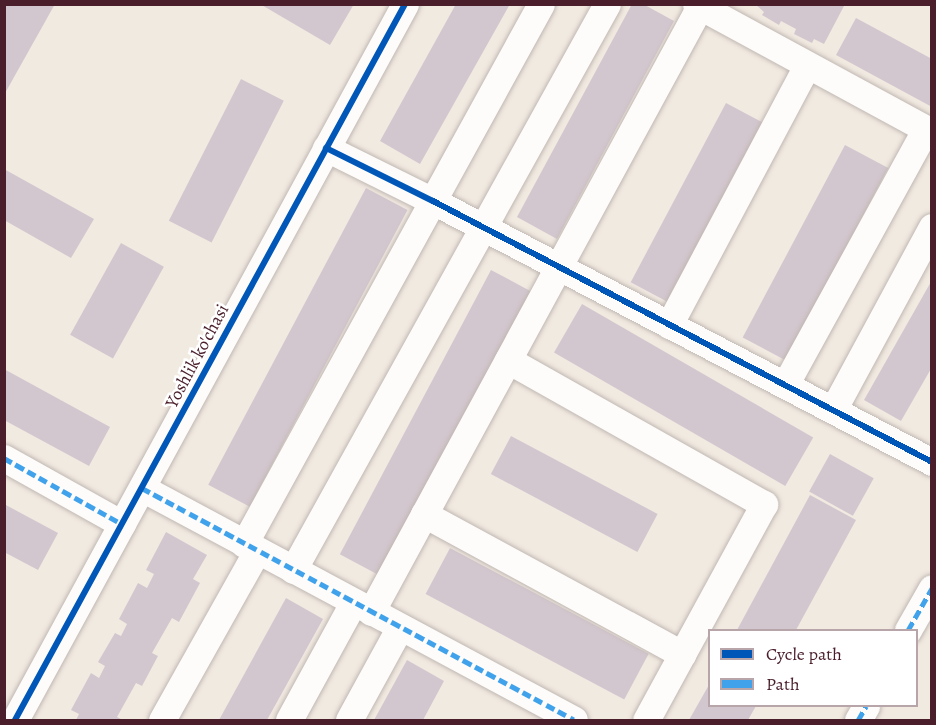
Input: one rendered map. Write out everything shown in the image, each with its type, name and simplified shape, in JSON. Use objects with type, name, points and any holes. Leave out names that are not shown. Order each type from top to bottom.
[{"type":"street","name":"Yoshlik ko'chasi","points":[[15,720],[405,4]]},
{"type":"street","points":[[162,720],[250,547],[433,201],[541,4]]},
{"type":"street","points":[[293,570],[607,4]]},
{"type":"street","points":[[289,720],[424,514],[698,5],[929,130],[785,385]]},
{"type":"street","points":[[669,325],[807,64]]},
{"type":"street","points":[[327,148],[559,266],[932,462]]},
{"type":"street","points":[[833,410],[932,227]]},
{"type":"street","points":[[507,360],[764,504],[646,720]]},
{"type":"street","points":[[4,458],[122,524]]},
{"type":"street","points":[[142,488],[574,720]]},
{"type":"street","points":[[424,514],[682,654]]},
{"type":"street","points":[[909,629],[932,588]]},
{"type":"street","points":[[349,720],[400,627]]},
{"type":"building","points":[[4,4],[55,4],[4,95]]},
{"type":"building","points":[[260,4],[354,4],[330,45]]},
{"type":"building","points":[[456,4],[510,4],[420,164],[380,141]]},
{"type":"building","points":[[632,4],[643,4],[674,21],[557,239],[517,217]]},
{"type":"building","points":[[755,4],[841,4],[844,6],[824,44],[814,39],[812,43],[794,34],[796,29],[781,21],[779,25],[762,15],[764,12]]},
{"type":"building","points":[[856,18],[932,59],[932,107],[836,55]]},
{"type":"building","points":[[241,79],[284,101],[212,242],[169,221]]},
{"type":"building","points":[[726,103],[763,123],[668,302],[631,282]]},
{"type":"building","points":[[845,145],[888,168],[786,360],[743,337]]},
{"type":"building","points":[[4,169],[94,219],[71,258],[4,220]]},
{"type":"building","points":[[366,188],[407,210],[250,507],[208,485]]},
{"type":"building","points":[[121,243],[164,267],[113,359],[70,335]]},
{"type":"building","points":[[491,270],[531,291],[380,575],[340,554]]},
{"type":"building","points":[[932,280],[932,367],[901,421],[864,400]]},
{"type":"building","points":[[582,304],[813,437],[785,486],[554,352]]},
{"type":"building","points":[[4,369],[110,427],[89,466],[4,420]]},
{"type":"building","points":[[511,436],[658,514],[637,552],[491,474]]},
{"type":"building","points":[[830,454],[874,478],[853,516],[809,492]]},
{"type":"building","points":[[810,495],[856,520],[797,629],[738,629]]},
{"type":"building","points":[[4,504],[58,533],[38,570],[4,552]]},
{"type":"building","points":[[166,532],[207,555],[193,579],[200,583],[179,622],[172,618],[152,653],[158,656],[142,686],[136,683],[117,717],[123,720],[76,720],[79,714],[71,710],[91,673],[99,678],[105,666],[98,662],[115,633],[121,636],[127,624],[119,619],[138,583],[147,588],[154,574],[146,570]]},
{"type":"building","points":[[450,548],[649,654],[624,700],[426,594]]},
{"type":"building","points":[[286,598],[323,619],[267,720],[219,720]]},
{"type":"building","points":[[407,660],[444,681],[423,720],[374,720]]},
{"type":"building","points":[[708,687],[708,707],[755,707],[748,720],[689,720]]},
{"type":"marked path","points":[[4,458],[122,524]]},
{"type":"marked path","points":[[142,488],[574,720]]},
{"type":"marked path","points":[[909,629],[932,588]]},
{"type":"marked path","points":[[858,720],[865,707]]},
{"type":"cycle path","points":[[15,720],[405,4]]},
{"type":"cycle path","points":[[326,148],[433,201],[932,462]]}]
